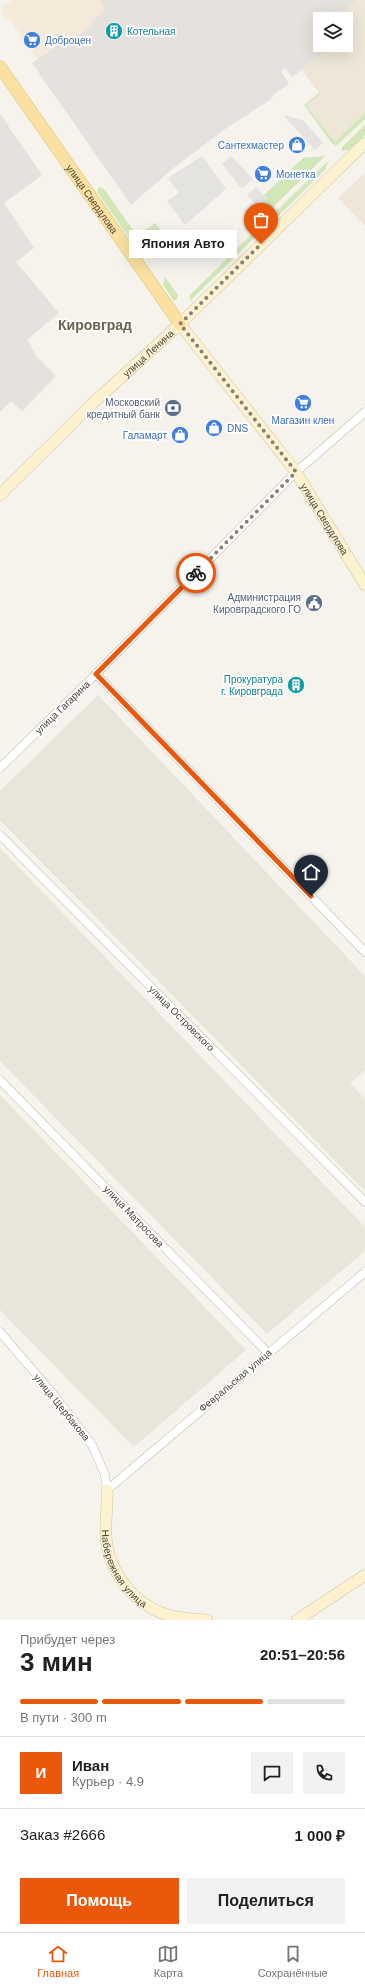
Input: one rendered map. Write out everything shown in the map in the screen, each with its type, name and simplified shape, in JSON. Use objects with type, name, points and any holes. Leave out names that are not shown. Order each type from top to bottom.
[{"type":"main road","name":"улица Свердлова","points":[[0,67],[180,324],[296,472],[365,585]]},
{"type":"main road","name":"улица Ленина","points":[[0,495],[93,403],[180,324],[365,143]]},
{"type":"main road","name":"Набережная улица","points":[[106,1490],[106,1536],[108,1547],[118,1575],[130,1591],[145,1604],[167,1615],[178,1618],[207,1620]]},
{"type":"main road","points":[[297,1620],[365,1575]]},
{"type":"street","name":"улица Гагарина","points":[[0,768],[96,674],[296,472],[365,412]]},
{"type":"street","points":[[96,674],[365,952]]},
{"type":"street","name":"улица Островского","points":[[0,835],[365,1202]]},
{"type":"street","name":"улица Матросова","points":[[0,1080],[268,1353]]},
{"type":"street","name":"Февральская улица","points":[[106,1490],[365,1272]]},
{"type":"street","name":"улица Щербакова","points":[[0,1332],[54,1394],[92,1445],[105,1475],[106,1490]]},
{"type":"shaded area","points":[[12,0],[99,0],[105,8],[94,25],[63,46],[60,43],[37,59],[9,18],[6,19],[1,12],[3,10],[1,8]]},
{"type":"shaded area","points":[[99,0],[359,0],[343,12],[313,12],[313,52],[326,52],[292,77],[285,68],[281,71],[289,84],[274,94],[270,100],[225,129],[171,170],[131,205],[32,63],[61,43],[63,46],[93,25],[91,21],[100,15],[99,13],[105,8]]},
{"type":"shaded area","points":[[359,0],[365,0],[365,113],[335,142],[306,106],[320,94],[302,70],[326,52],[353,52],[353,12],[343,12]]},
{"type":"shaded area","points":[[0,114],[42,175],[4,203],[34,248],[16,262],[59,313],[27,340],[37,357],[56,376],[22,411],[11,401],[0,412]]},
{"type":"shaded area","points":[[283,115],[303,120],[323,143],[315,150]]},
{"type":"shaded area","points":[[202,156],[226,189],[185,225],[167,201],[179,193],[168,178]]},
{"type":"shaded area","points":[[231,156],[253,179],[242,189],[222,164]]},
{"type":"shaded area","points":[[365,173],[365,226],[338,198]]},
{"type":"shaded area","points":[[256,187],[267,199],[258,207],[247,195]]},
{"type":"shaded area","points":[[98,695],[365,976],[365,1070],[350,1083],[365,1099],[365,1191],[0,820],[0,791]]},
{"type":"shaded area","points":[[0,848],[365,1227],[365,1251],[267,1334],[0,1061]]},
{"type":"shaded area","points":[[0,1095],[246,1350],[134,1447],[0,1310]]},
{"type":"green space","points":[[319,93],[320,94],[306,106],[335,142],[365,113],[365,119],[336,146],[331,142],[304,105]]},
{"type":"green space","points":[[365,125],[365,135],[349,150],[342,151],[342,147]]},
{"type":"green space","points":[[325,156],[264,216],[262,216],[257,210],[258,207],[267,199],[264,195],[303,158]]},
{"type":"green space","points":[[328,161],[326,169],[272,222],[267,220]]},
{"type":"green space","points":[[99,187],[104,189],[148,251],[150,256],[148,258],[141,255],[98,193],[97,190]]},
{"type":"green space","points":[[155,223],[169,242],[157,250],[153,248],[142,232]]},
{"type":"green space","points":[[259,227],[260,230],[258,234],[190,301],[190,295]]},
{"type":"green space","points":[[165,277],[178,295],[177,299],[174,301],[163,285]]},
{"type":"way so far","points":[[196,573],[296,472],[180,324],[261,244]]},
{"type":"place","name":"Котельная","points":[[114,31]]},
{"type":"place","name":"Доброцен","points":[[32,40]]},
{"type":"place","name":"Сантехмастер","points":[[297,145]]},
{"type":"place","name":"Монетка","points":[[263,174]]},
{"type":"place","name":"Япония Авто","points":[[261,244]]},
{"type":"place","name":"Магазин клен","points":[[303,403]]},
{"type":"place","name":"Московский кредитный банк","points":[[173,408]]},
{"type":"place","name":"DNS","points":[[214,428]]},
{"type":"place","name":"Галамарт","points":[[180,435]]},
{"type":"place","name":"Администрация Кировградского ГО","points":[[314,603]]},
{"type":"place","name":"Прокуратура г. Кировграда","points":[[296,685]]},
{"type":"district","name":"Кировград","points":[[95,325]]},
{"type":"route","points":[[196,573],[96,674],[311,896]]}]
